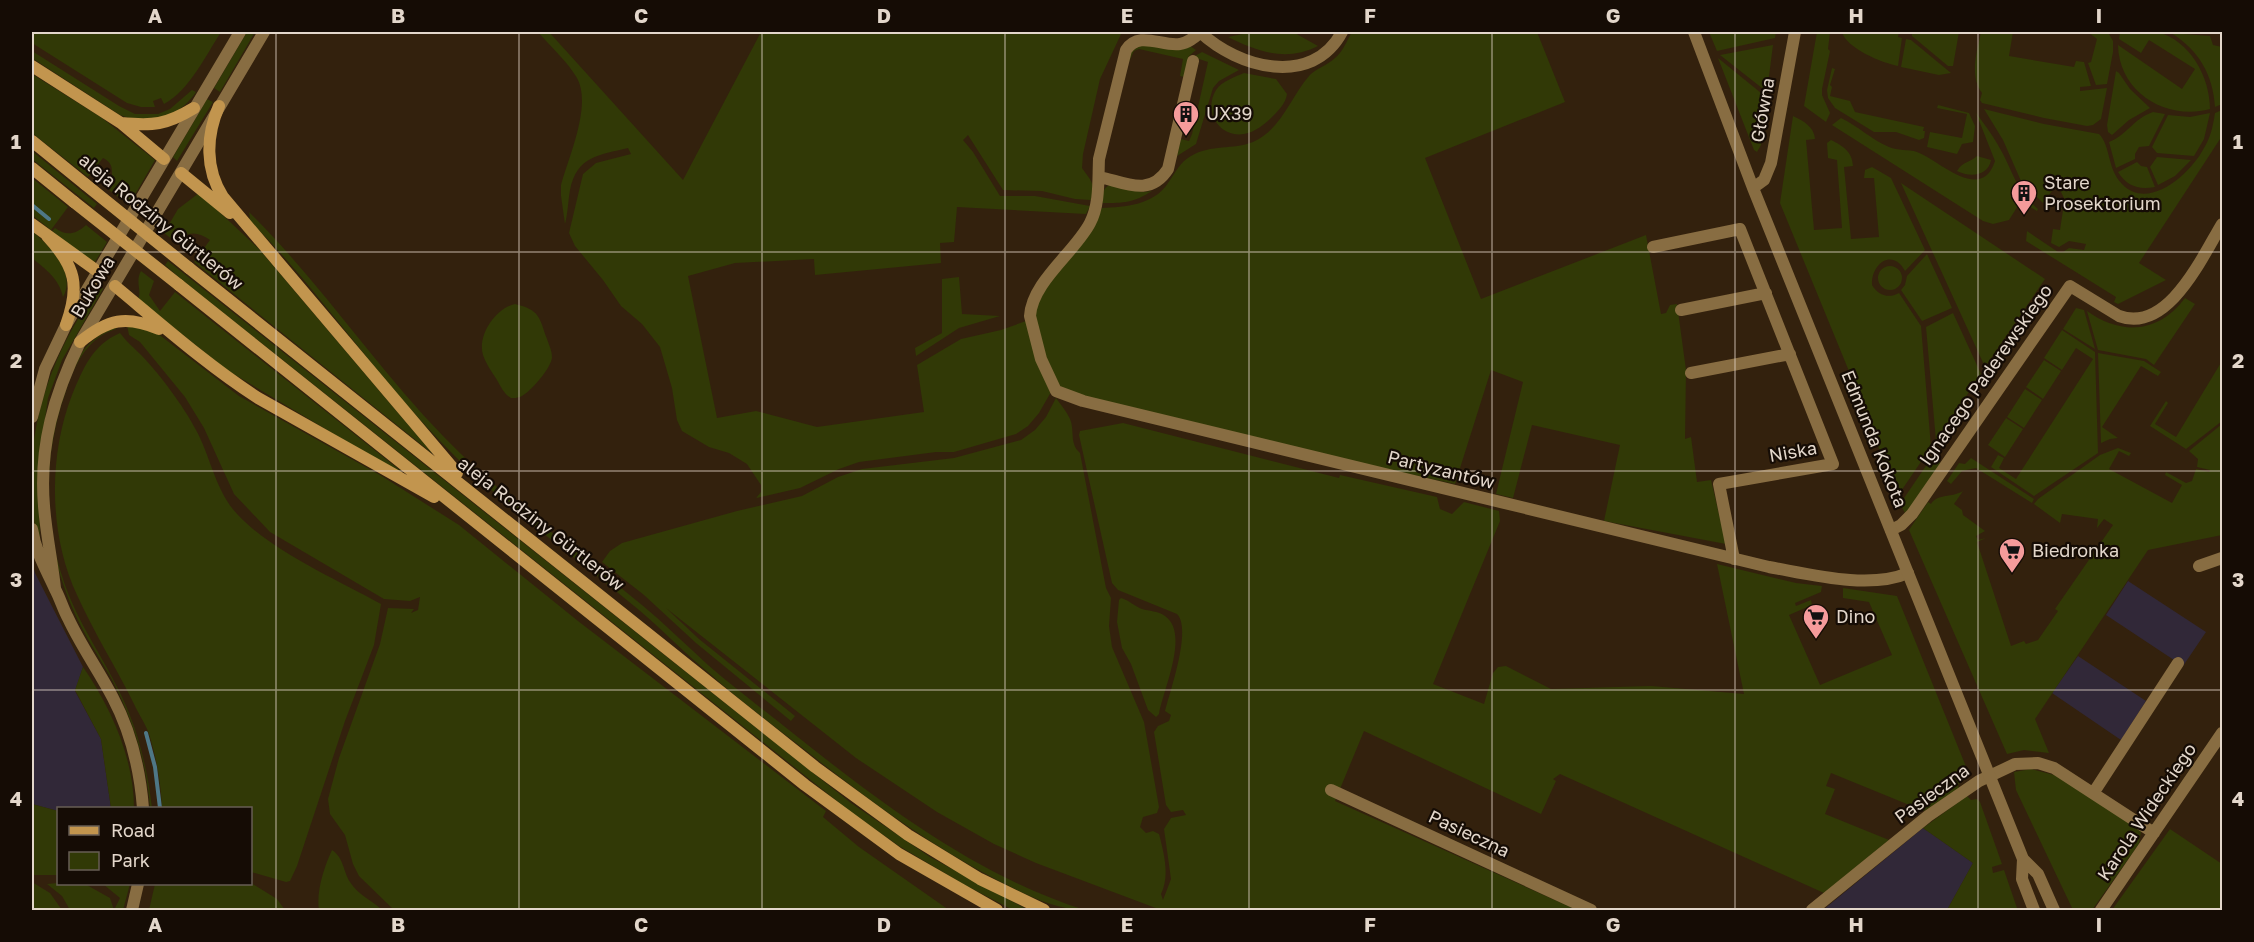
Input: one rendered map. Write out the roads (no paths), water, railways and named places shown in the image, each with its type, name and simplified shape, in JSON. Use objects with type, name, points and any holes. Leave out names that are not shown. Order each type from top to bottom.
[{"type":"main road","points":[[32,66],[121,123],[164,159]]},
{"type":"main road","points":[[219,106],[209,137],[211,170],[223,197],[475,495]]},
{"type":"main road","points":[[121,123],[153,125],[176,119],[194,108]]},
{"type":"main road","name":"aleja Rodziny Gürtlerów","points":[[32,141],[815,767],[898,828],[980,879],[1044,910]]},
{"type":"main road","points":[[32,168],[805,785],[899,854],[997,910]]},
{"type":"main road","points":[[181,173],[254,233]]},
{"type":"main road","points":[[32,224],[97,271]]},
{"type":"main road","points":[[47,236],[63,254],[73,275],[74,294],[66,325]]},
{"type":"main road","points":[[115,286],[212,366],[258,398],[469,516]]},
{"type":"main road","points":[[80,342],[95,330],[121,321],[139,320],[169,332]]},
{"type":"street","name":"Bukowa","points":[[32,417],[45,369],[66,325],[240,32]]},
{"type":"street","name":"Bukowa","points":[[55,588],[44,506],[45,447],[53,407],[63,376],[80,342],[264,32]]},
{"type":"street","points":[[1193,61],[1168,169],[1163,177],[1149,186],[1139,186],[1100,177],[1099,159],[1115,88],[1128,46],[1137,40],[1179,45],[1203,34],[1241,60],[1266,66],[1293,66],[1318,59],[1333,46],[1342,32]]},
{"type":"street","name":"Edmunda Kokota","points":[[1694,32],[1753,188],[2023,859],[2038,874],[2054,910]]},
{"type":"street","name":"Główna","points":[[1753,188],[1764,180],[1771,163],[1795,32]]},
{"type":"street","points":[[164,159],[181,173]]},
{"type":"street","name":"Partyzantów","points":[[1100,177],[1096,204],[1090,222],[1040,289],[1032,306],[1030,316],[1041,359],[1056,391],[1069,397],[1734,559],[1798,572],[1862,580],[1885,580],[1908,573]]},
{"type":"street","name":"Ignacego Paderewskiego","points":[[1891,530],[1904,523],[1915,509],[2070,286],[2127,319],[2148,317],[2165,308],[2178,294],[2223,224]]},
{"type":"street","name":"Niska","points":[[1653,248],[1740,229],[1833,464],[1719,484],[1734,559]]},
{"type":"street","points":[[97,271],[115,286]]},
{"type":"street","points":[[1681,310],[1766,293]]},
{"type":"street","points":[[1691,373],[1790,354]]},
{"type":"street","name":"Bukowa","points":[[32,529],[39,558],[68,618],[114,700],[125,726],[139,775],[143,807]]},
{"type":"street","points":[[2199,566],[2223,558]]},
{"type":"street","points":[[2094,792],[2178,663]]},
{"type":"street","name":"Karola Wideckiego","points":[[2101,910],[2223,734]]},
{"type":"street","name":"Pasieczna","points":[[1812,910],[1928,816],[1989,775],[2015,764],[2037,763],[2054,768],[2154,833]]},
{"type":"street","name":"Pasieczna","points":[[1331,790],[1592,910]]},
{"type":"street","name":"Edmunda Kokota","points":[[2023,859],[2022,879],[2034,910]]},
{"type":"street","points":[[132,910],[138,885]]},
{"type":"waterway","points":[[32,205],[49,219]]},
{"type":"waterway","points":[[146,733],[155,767],[160,807]]},
{"type":"place","name":"UX39","points":[[1186,137]]},
{"type":"place","name":"Stare Prosektorium","points":[[2024,216]]},
{"type":"place","name":"Biedronka","points":[[2012,574]]},
{"type":"place","name":"Dino","points":[[1816,640]]}]
